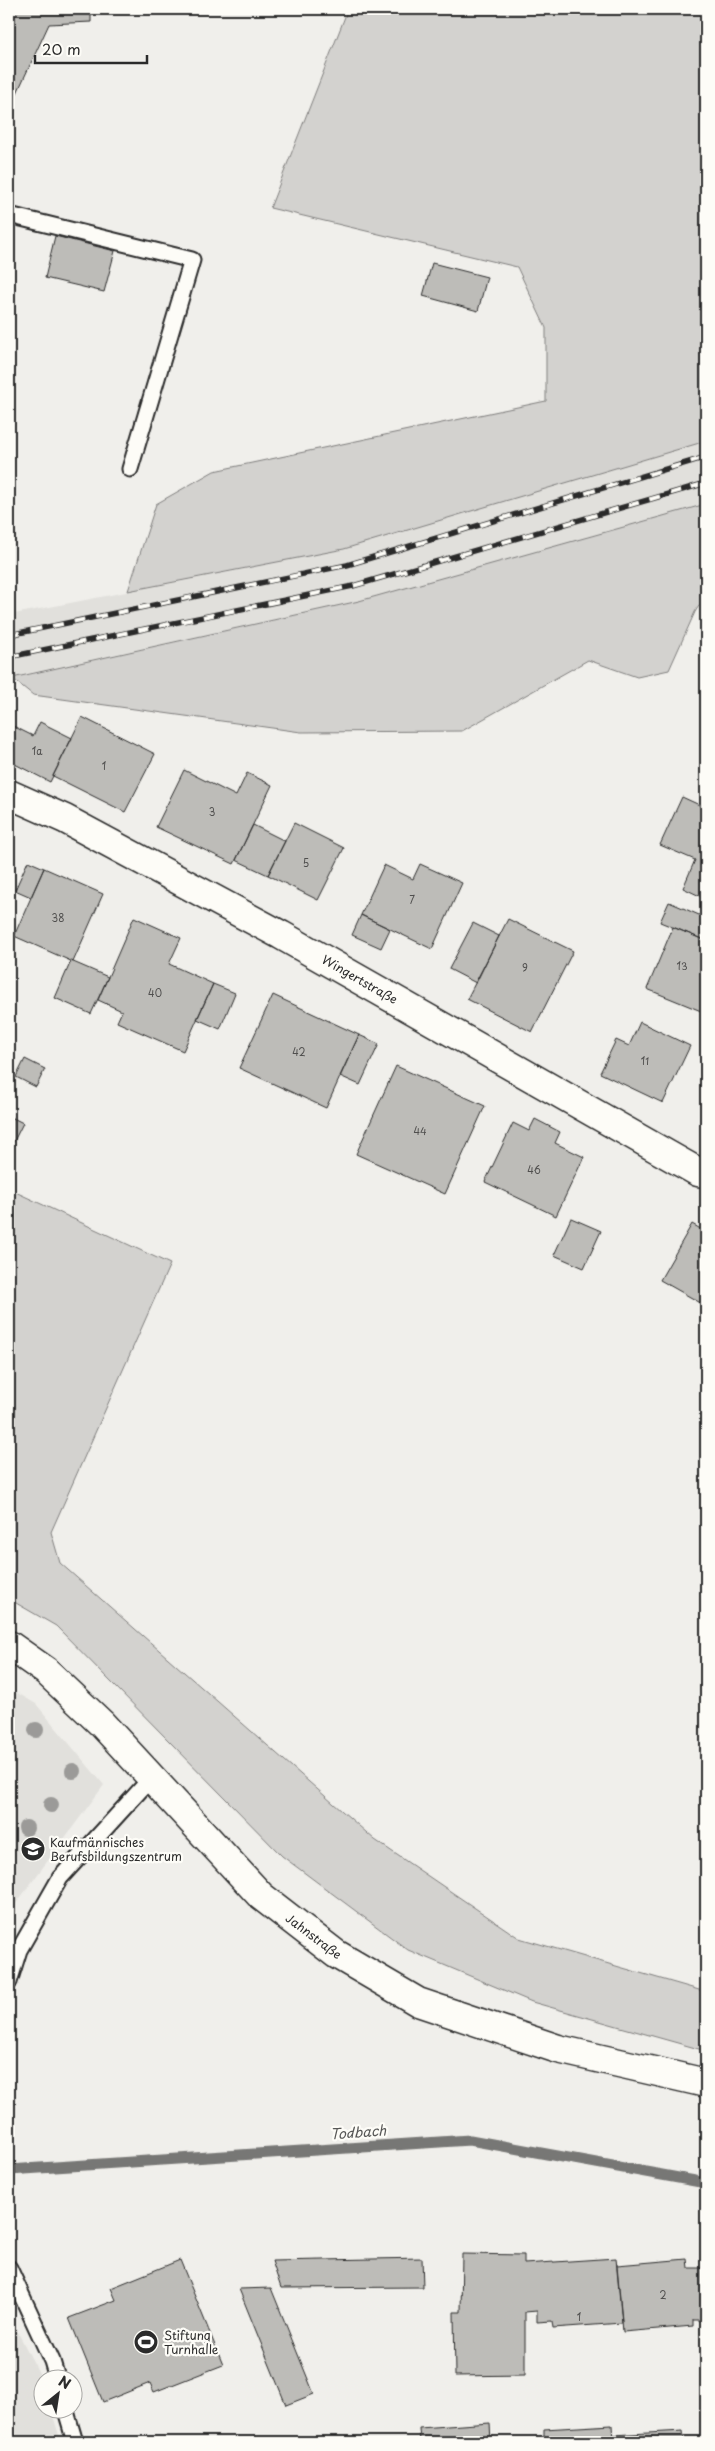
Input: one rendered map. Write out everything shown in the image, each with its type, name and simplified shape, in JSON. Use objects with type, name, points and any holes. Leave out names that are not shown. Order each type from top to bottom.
[{"type":"street","name":"Wingertstraße","points":[[9,794],[65,819],[281,935],[698,1172],[706,1173]]},
{"type":"street","name":"Jahnstraße","points":[[9,1646],[46,1671],[102,1724],[261,1896],[336,1954],[418,2002],[558,2049],[706,2083]]},
{"type":"lane","points":[[9,215],[192,260],[130,469]]},
{"type":"lane","points":[[9,1982],[19,1950],[60,1878],[152,1776]]},
{"type":"lane","points":[[9,2268],[54,2368]]},
{"type":"lane","points":[[68,2418],[75,2442]]},
{"type":"shaded area","points":[[348,9],[706,9],[706,441],[344,549],[128,591],[156,504],[214,471],[546,401],[546,328],[517,267],[270,208]]},
{"type":"shaded area","points":[[706,441],[706,504],[359,601],[9,678],[9,615],[344,549]]},
{"type":"shaded area","points":[[706,504],[706,595],[695,612],[669,670],[637,677],[588,660],[462,731],[301,732],[33,695],[12,678],[359,601]]},
{"type":"shaded area","points":[[9,1189],[170,1264],[51,1532],[60,1563],[375,1840],[519,1938],[706,1992],[706,2051],[532,2002],[408,1950],[282,1856],[56,1626],[9,1599]]},
{"type":"shaded area","name":"Kaufmännisches Berufsbildungszentrum","points":[[9,1688],[36,1704],[104,1785],[9,1913]]},
{"type":"shaded area","points":[[9,2315],[36,2368],[32,2368],[32,2418],[54,2418],[61,2442],[9,2442]]},
{"type":"building","points":[[9,9],[91,9],[91,22],[49,24],[11,106],[9,105]]},
{"type":"building","points":[[55,236],[115,251],[104,292],[45,278]]},
{"type":"building","points":[[432,263],[487,277],[478,311],[423,296]]},
{"type":"building","points":[[82,717],[155,754],[125,812],[53,776]]},
{"type":"building","points":[[40,722],[72,738],[50,782],[9,761],[9,724],[33,736]]},
{"type":"building","points":[[184,770],[236,796],[247,773],[272,785],[234,864],[156,827]]},
{"type":"building","points":[[682,797],[706,808],[706,899],[683,888],[695,860],[660,845]]},
{"type":"building","points":[[294,823],[344,848],[318,900],[268,875]]},
{"type":"building","points":[[253,825],[285,841],[268,875],[236,860]]},
{"type":"building","points":[[28,861],[44,868],[31,897],[15,890]]},
{"type":"building","points":[[420,864],[462,883],[432,949],[361,915],[384,865],[413,879]]},
{"type":"building","points":[[44,868],[103,894],[73,962],[14,936]]},
{"type":"building","points":[[669,902],[706,918],[706,930],[702,939],[660,922]]},
{"type":"building","points":[[361,915],[390,929],[381,948],[352,935]]},
{"type":"building","points":[[134,917],[181,938],[169,964],[213,984],[183,1051],[117,1022],[122,1011],[98,1000]]},
{"type":"building","points":[[508,919],[573,951],[532,1032],[467,999]]},
{"type":"building","points":[[473,923],[499,936],[476,983],[449,969]]},
{"type":"building","points":[[673,927],[706,941],[706,1013],[647,989]]},
{"type":"building","points":[[71,961],[108,977],[91,1014],[55,998]]},
{"type":"building","points":[[213,984],[235,993],[220,1029],[197,1019]]},
{"type":"building","points":[[273,995],[359,1035],[326,1108],[239,1068]]},
{"type":"building","points":[[640,1022],[690,1046],[663,1103],[600,1073],[616,1040],[629,1046]]},
{"type":"building","points":[[359,1035],[379,1044],[360,1085],[340,1076]]},
{"type":"building","points":[[25,1059],[45,1069],[36,1087],[16,1077]]},
{"type":"building","points":[[396,1066],[485,1106],[445,1194],[356,1154]]},
{"type":"building","points":[[9,1116],[23,1123],[13,1143],[9,1141]]},
{"type":"building","points":[[535,1119],[560,1132],[555,1143],[584,1157],[556,1216],[485,1182],[513,1123],[529,1131]]},
{"type":"building","points":[[571,1218],[601,1231],[584,1268],[554,1255]]},
{"type":"building","points":[[692,1224],[706,1232],[706,1306],[660,1280]]},
{"type":"building","points":[[462,2254],[524,2255],[524,2264],[616,2258],[622,2323],[553,2328],[552,2321],[537,2322],[537,2311],[525,2312],[525,2375],[455,2376],[454,2312],[461,2312]]},
{"type":"building","points":[[422,2258],[423,2287],[281,2288],[272,2261]]},
{"type":"building","points":[[687,2259],[688,2268],[706,2268],[706,2320],[693,2320],[693,2326],[623,2332],[617,2265]]},
{"type":"building","name":"Stiftung Turnhalle","points":[[180,2260],[223,2365],[154,2392],[150,2383],[103,2402],[69,2318],[116,2300],[111,2288]]},
{"type":"building","points":[[271,2288],[314,2394],[286,2405],[239,2289]]},
{"type":"building","points":[[490,2423],[491,2442],[420,2442],[419,2428]]},
{"type":"building","points":[[612,2425],[613,2442],[491,2442],[544,2438],[544,2429]]},
{"type":"building","points":[[683,2431],[684,2440],[706,2437],[706,2442],[613,2442],[613,2435]]},
{"type":"waterway","name":"Todbach","points":[[9,2170],[470,2140],[706,2183]]},
{"type":"railway","points":[[9,635],[347,565],[706,457]]},
{"type":"railway","points":[[9,657],[353,586],[706,483]]},
{"type":"place","name":"Kaufmännisches Berufsbildungszentrum","points":[[33,1849]]},
{"type":"place","name":"Stiftung Turnhalle","points":[[146,2342]]}]
